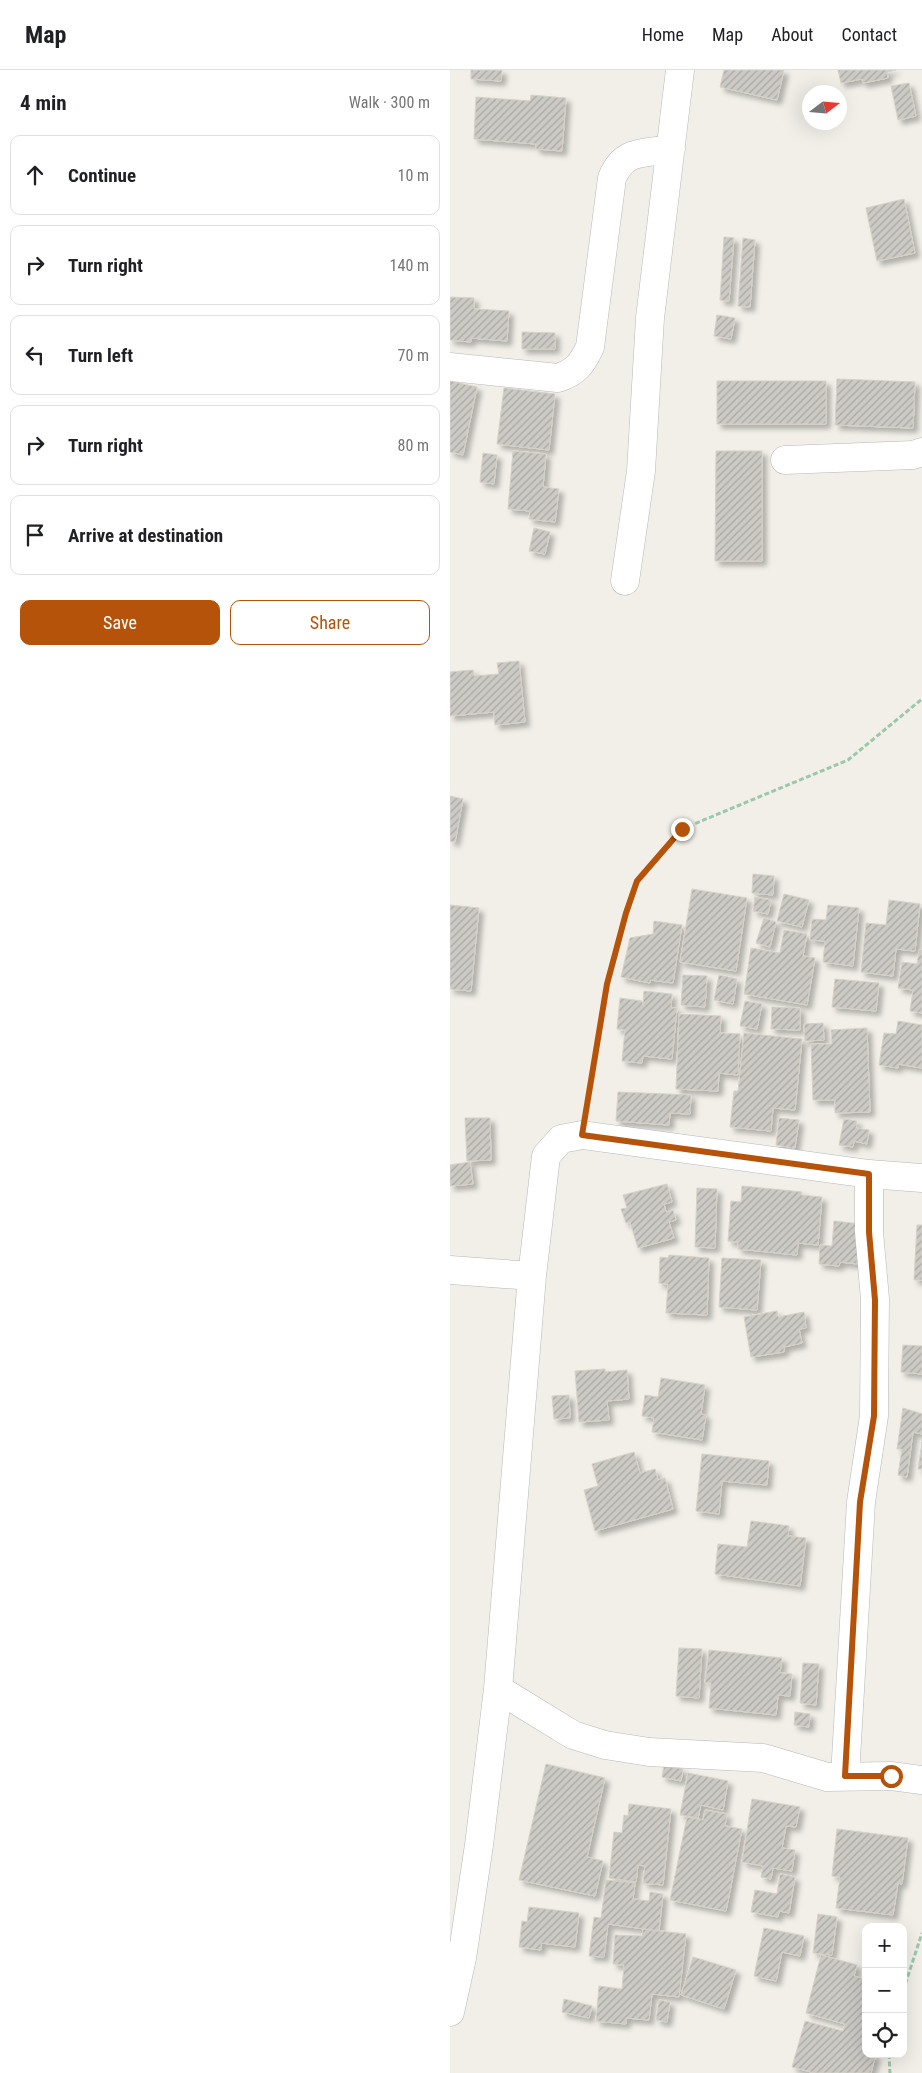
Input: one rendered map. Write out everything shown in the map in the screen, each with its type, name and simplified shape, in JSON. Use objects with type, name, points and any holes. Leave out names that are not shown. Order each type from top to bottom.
[{"type":"street","points":[[625,582],[641,471],[650,318],[680,70]]},
{"type":"street","points":[[450,367],[558,378],[572,373],[582,365],[590,347],[612,178],[617,165],[625,157],[671,149]]},
{"type":"street","points":[[785,460],[913,455],[922,452]]},
{"type":"street","points":[[450,2012],[462,1958],[498,1689],[532,1276],[546,1156],[561,1139],[582,1135],[869,1174],[922,1178]]},
{"type":"street","points":[[845,1776],[860,1502],[874,1416],[875,1300],[869,1232],[869,1174]]},
{"type":"street","points":[[450,1270],[532,1276]]},
{"type":"street","points":[[498,1689],[573,1735],[605,1745],[649,1752],[763,1758],[827,1777],[891,1776],[922,1780]]},
{"type":"path","points":[[582,1135],[607,984],[626,913],[637,881],[682,829],[848,760],[922,698]]},
{"type":"path","points":[[907,1979],[922,1933]]},
{"type":"path","points":[[889,2058],[890,2073]]},
{"type":"building","points":[[471,70],[502,70],[501,81],[471,79]]},
{"type":"building","points":[[724,70],[784,70],[777,100],[720,87]]},
{"type":"building","points":[[838,70],[896,70],[887,72],[888,78],[863,83],[862,79],[841,83]]},
{"type":"building","points":[[909,83],[916,116],[898,120],[891,86]]},
{"type":"building","points":[[531,95],[566,98],[562,151],[536,149],[536,144],[474,139],[476,97],[530,101]]},
{"type":"building","points":[[904,199],[915,253],[877,261],[866,208]]},
{"type":"building","points":[[724,237],[734,238],[729,301],[720,300]]},
{"type":"building","points":[[743,238],[755,240],[750,307],[738,306]]},
{"type":"building","points":[[450,297],[474,298],[474,309],[509,311],[507,341],[471,338],[471,342],[450,340]]},
{"type":"building","points":[[717,315],[735,318],[731,339],[714,336]]},
{"type":"building","points":[[522,332],[555,333],[555,349],[522,349]]},
{"type":"building","points":[[837,379],[915,382],[913,428],[835,425]]},
{"type":"building","points":[[450,381],[477,387],[463,455],[450,452]]},
{"type":"building","points":[[717,381],[826,381],[826,424],[717,424]]},
{"type":"building","points":[[504,388],[555,394],[549,450],[497,444]]},
{"type":"building","points":[[513,451],[546,454],[543,487],[559,489],[555,522],[529,519],[530,511],[508,509]]},
{"type":"building","points":[[716,451],[762,451],[762,561],[715,561]]},
{"type":"building","points":[[483,453],[497,455],[494,484],[480,482]]},
{"type":"building","points":[[534,528],[550,532],[545,554],[529,551]]},
{"type":"building","points":[[519,661],[525,722],[495,725],[494,712],[450,716],[450,672],[473,670],[474,676],[499,674],[497,663]]},
{"type":"building","points":[[450,796],[463,799],[455,842],[450,841]]},
{"type":"building","points":[[753,874],[774,876],[773,895],[752,893]]},
{"type":"building","points":[[692,889],[747,898],[736,971],[680,962]]},
{"type":"building","points":[[784,894],[809,900],[802,927],[777,921]]},
{"type":"building","points":[[755,897],[771,900],[768,914],[753,911]]},
{"type":"building","points":[[889,900],[920,904],[915,951],[896,949],[893,976],[861,972],[866,923],[886,925]]},
{"type":"building","points":[[450,905],[479,908],[471,991],[450,989]]},
{"type":"building","points":[[828,905],[859,908],[853,966],[823,962],[825,941],[810,940],[812,919],[826,920]]},
{"type":"building","points":[[764,918],[776,922],[770,947],[756,943]]},
{"type":"building","points":[[654,921],[682,925],[673,983],[650,980],[650,983],[621,977],[630,938],[653,934]]},
{"type":"building","points":[[784,930],[807,934],[803,956],[815,958],[807,1005],[744,994],[751,948],[780,953]]},
{"type":"building","points":[[919,950],[922,950],[922,1013],[910,1011],[913,990],[898,988],[902,962],[917,964]]},
{"type":"building","points":[[683,975],[707,976],[705,1007],[681,1005]]},
{"type":"building","points":[[719,975],[737,979],[733,1004],[714,1000]]},
{"type":"building","points":[[835,979],[879,983],[876,1011],[832,1007]]},
{"type":"building","points":[[644,991],[672,994],[671,1008],[677,1008],[672,1059],[643,1056],[642,1063],[622,1061],[625,1030],[617,1029],[620,998],[642,1001],[643,1005]]},
{"type":"building","points":[[745,1001],[762,1004],[757,1029],[740,1026]]},
{"type":"building","points":[[772,1007],[800,1008],[800,1030],[771,1029]]},
{"type":"building","points":[[679,1014],[721,1016],[720,1033],[740,1034],[738,1075],[719,1073],[718,1091],[676,1089]]},
{"type":"building","points":[[898,1021],[922,1025],[922,1068],[898,1064],[898,1068],[879,1065],[884,1033],[896,1034]]},
{"type":"building","points":[[823,1023],[824,1040],[805,1041],[804,1024]]},
{"type":"building","points":[[867,1028],[870,1112],[835,1113],[835,1100],[813,1100],[811,1044],[832,1044],[831,1030]]},
{"type":"building","points":[[744,1033],[802,1039],[795,1110],[773,1108],[771,1131],[730,1127],[734,1091],[738,1091]]},
{"type":"building","points":[[618,1092],[691,1095],[690,1114],[670,1113],[669,1125],[616,1121]]},
{"type":"building","points":[[465,1118],[490,1118],[491,1160],[467,1161]]},
{"type":"building","points":[[779,1118],[799,1120],[795,1148],[776,1145]]},
{"type":"building","points":[[844,1119],[857,1121],[856,1128],[869,1130],[867,1144],[854,1141],[853,1147],[839,1145]]},
{"type":"building","points":[[470,1162],[473,1184],[450,1186],[450,1165]]},
{"type":"building","points":[[667,1184],[672,1202],[664,1204],[666,1212],[673,1210],[676,1220],[669,1222],[674,1238],[638,1248],[630,1222],[626,1223],[621,1209],[627,1208],[623,1195]]},
{"type":"building","points":[[742,1186],[802,1192],[801,1195],[822,1197],[818,1245],[798,1243],[797,1255],[738,1249],[738,1242],[728,1241],[731,1201],[741,1202]]},
{"type":"building","points":[[697,1188],[717,1189],[715,1248],[695,1247]]},
{"type":"building","points":[[834,1221],[860,1224],[857,1264],[840,1262],[839,1266],[819,1264],[820,1245],[832,1246]]},
{"type":"building","points":[[917,1225],[922,1225],[922,1280],[914,1280]]},
{"type":"building","points":[[669,1255],[709,1258],[707,1315],[666,1313],[668,1284],[659,1283],[660,1257],[668,1258]]},
{"type":"building","points":[[722,1258],[761,1260],[757,1310],[719,1307]]},
{"type":"building","points":[[777,1311],[778,1317],[804,1312],[806,1328],[799,1329],[802,1343],[784,1347],[784,1352],[751,1357],[744,1317]]},
{"type":"building","points":[[903,1345],[922,1346],[922,1374],[901,1372]]},
{"type":"building","points":[[605,1369],[605,1372],[627,1370],[629,1399],[607,1401],[609,1420],[579,1422],[575,1371]]},
{"type":"building","points":[[661,1378],[705,1385],[701,1414],[706,1415],[702,1440],[652,1432],[654,1418],[642,1416],[645,1395],[658,1397]]},
{"type":"building","points":[[569,1395],[570,1418],[554,1419],[552,1396]]},
{"type":"building","points":[[903,1408],[922,1414],[922,1434],[913,1432],[907,1477],[898,1475],[902,1449],[897,1449]]},
{"type":"building","points":[[922,1442],[922,1469],[918,1469]]},
{"type":"building","points":[[634,1452],[640,1473],[655,1469],[658,1480],[665,1478],[673,1509],[595,1531],[584,1490],[598,1486],[592,1464]]},
{"type":"building","points":[[702,1454],[769,1461],[767,1485],[722,1481],[719,1514],[696,1511]]},
{"type":"building","points":[[751,1521],[789,1526],[788,1536],[806,1538],[800,1586],[715,1574],[718,1544],[747,1547]]},
{"type":"building","points":[[679,1648],[702,1649],[699,1698],[676,1696]]},
{"type":"building","points":[[709,1650],[782,1658],[780,1673],[792,1674],[790,1696],[778,1695],[776,1715],[709,1708],[711,1683],[705,1683]]},
{"type":"building","points":[[803,1663],[819,1664],[816,1705],[800,1703]]},
{"type":"building","points":[[795,1712],[810,1714],[809,1727],[794,1725]]},
{"type":"building","points":[[546,1764],[605,1778],[587,1857],[603,1861],[595,1896],[519,1880]]},
{"type":"building","points":[[664,1765],[683,1769],[681,1781],[662,1777]]},
{"type":"building","points":[[688,1773],[728,1781],[723,1810],[701,1805],[698,1818],[680,1815]]},
{"type":"building","points":[[752,1799],[800,1807],[796,1827],[786,1826],[782,1848],[795,1850],[792,1871],[773,1868],[771,1879],[761,1877],[763,1866],[742,1862]]},
{"type":"building","points":[[629,1804],[671,1809],[663,1885],[643,1883],[645,1866],[638,1865],[636,1882],[609,1878],[614,1832],[622,1833],[624,1815],[628,1816]]},
{"type":"building","points":[[705,1810],[727,1814],[725,1826],[742,1829],[726,1911],[670,1900],[687,1817],[703,1820]]},
{"type":"building","points":[[837,1829],[908,1838],[902,1884],[898,1883],[893,1915],[836,1908],[840,1877],[832,1876]]},
{"type":"building","points":[[780,1874],[795,1877],[789,1913],[779,1911],[778,1917],[751,1912],[755,1890],[777,1894]]},
{"type":"building","points":[[606,1880],[635,1883],[633,1899],[649,1901],[650,1892],[663,1894],[659,1931],[608,1924],[604,1957],[589,1956],[594,1917],[601,1918]]},
{"type":"building","points":[[529,1907],[579,1913],[575,1947],[541,1943],[541,1950],[519,1947],[522,1921],[527,1922]]},
{"type":"building","points":[[818,1914],[837,1917],[832,1955],[813,1953]]},
{"type":"building","points":[[764,1928],[804,1936],[800,1956],[782,1952],[776,1981],[754,1976]]},
{"type":"building","points":[[643,1929],[686,1934],[679,1997],[652,1994],[649,2020],[626,2018],[626,2024],[596,2021],[599,1986],[622,1989],[624,1965],[613,1964],[615,1935],[642,1936]]},
{"type":"building","points":[[821,1955],[857,1965],[854,1976],[862,1978],[862,2058],[875,2058],[871,2073],[815,2073],[792,2067],[805,2021],[843,2031],[845,2024],[806,2013]]},
{"type":"building","points":[[693,1957],[736,1970],[724,2009],[681,1995]]},
{"type":"building","points":[[564,1999],[592,2006],[589,2018],[562,2012]]},
{"type":"building","points":[[659,2000],[670,2002],[667,2022],[656,2020]]},
{"type":"route","points":[[682,829],[637,881],[626,913],[607,984],[582,1135],[869,1174],[869,1232],[875,1300],[874,1416],[860,1502],[845,1776],[891,1776]]}]
